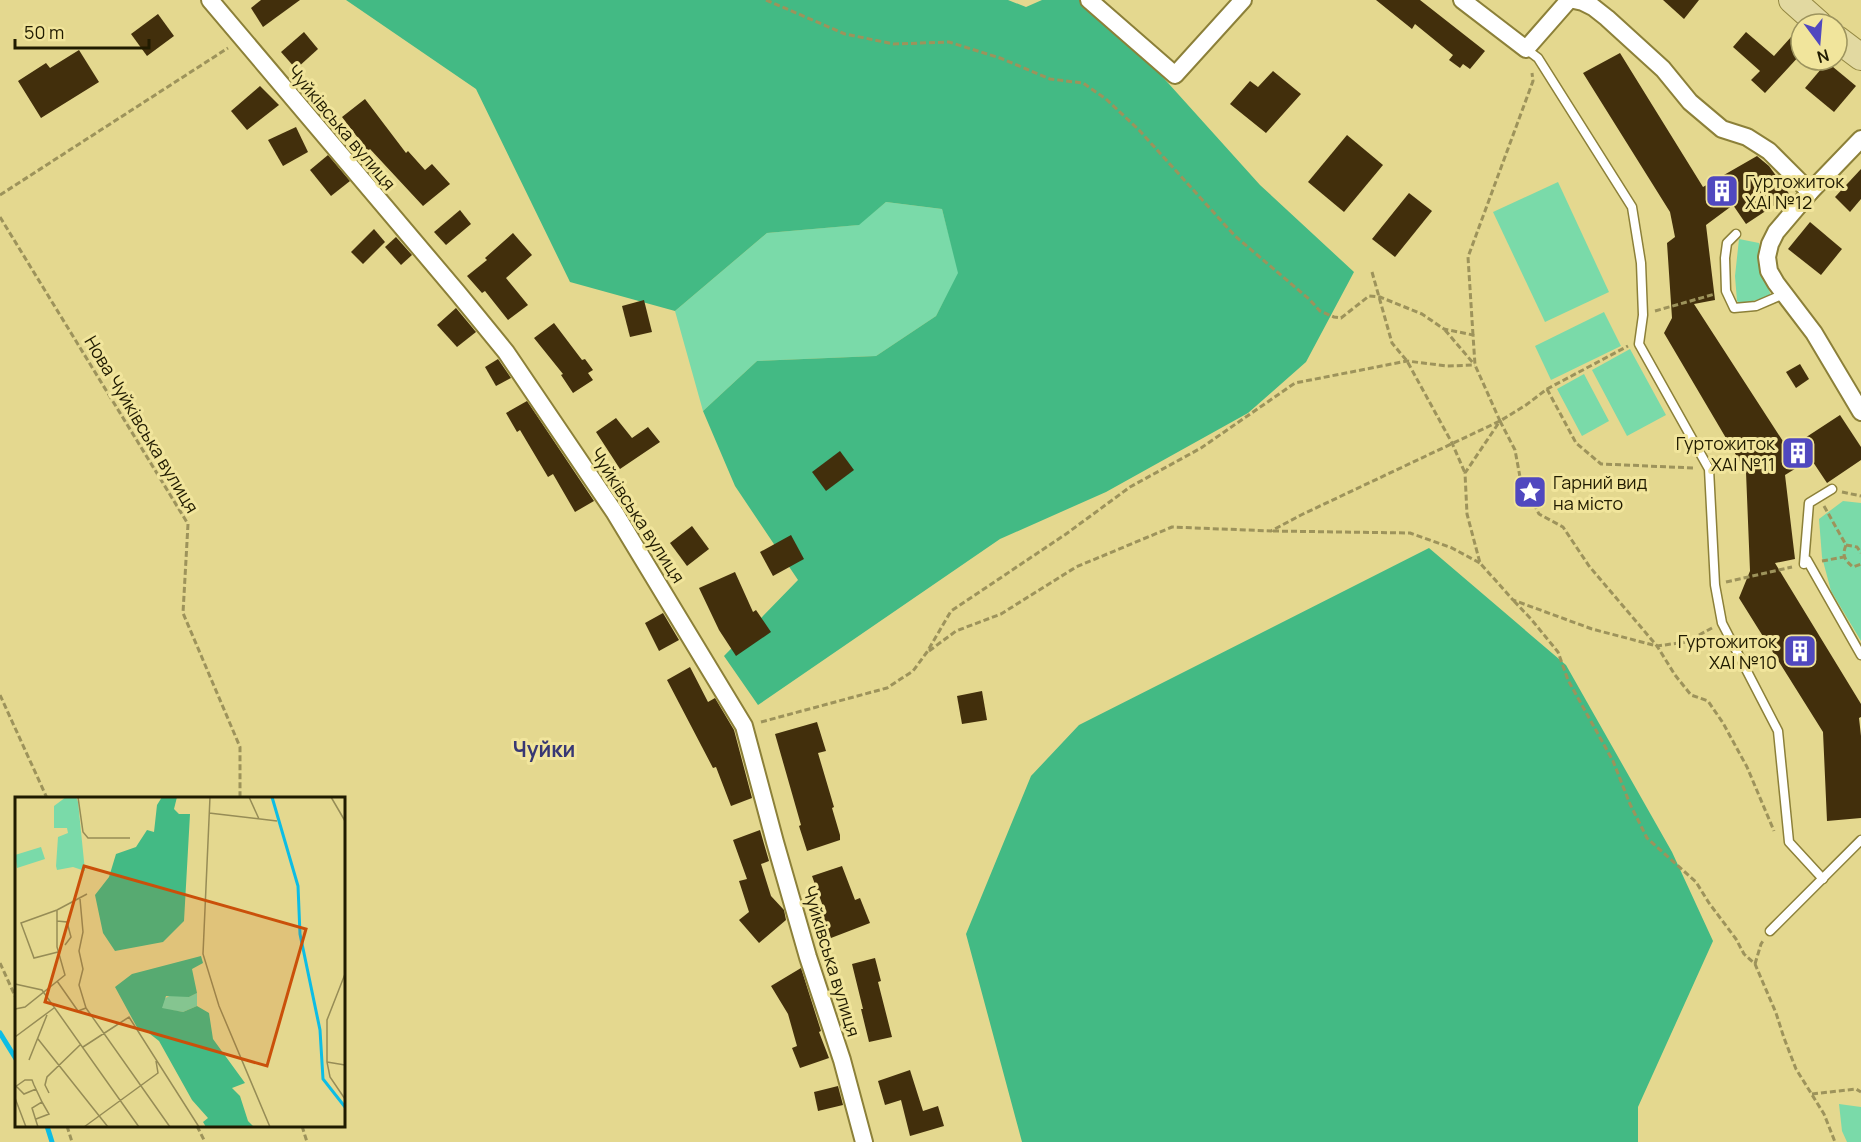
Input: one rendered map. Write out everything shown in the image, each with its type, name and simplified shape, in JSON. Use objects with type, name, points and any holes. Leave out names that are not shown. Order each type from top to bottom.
[{"type":"main road","points":[[1792,0],[1806,12]]},
{"type":"street","name":"Чуйківська вулиця","points":[[210,0],[506,352],[615,513],[744,726],[808,957],[842,1060],[864,1142]]},
{"type":"street","points":[[1089,0],[1175,75],[1243,0]]},
{"type":"street","points":[[1462,0],[1530,52],[1569,0]]},
{"type":"street","points":[[1574,0],[1593,7],[1606,18],[1663,69],[1690,102],[1722,129],[1747,137],[1769,151],[1810,192]]},
{"type":"street","points":[[1861,139],[1810,192],[1776,232],[1767,258],[1769,271],[1814,333],[1861,412]]},
{"type":"lane","points":[[1530,52],[1538,58],[1632,207],[1641,262],[1643,315],[1639,344],[1709,469],[1715,585],[1722,623],[1778,731],[1789,842],[1823,879]]},
{"type":"lane","points":[[1736,234],[1727,243],[1726,291],[1734,308],[1756,306],[1784,294]]},
{"type":"lane","points":[[1804,564],[1809,503],[1832,489]]},
{"type":"lane","points":[[1804,564],[1807,560],[1861,655]]},
{"type":"lane","points":[[1770,931],[1861,840]]},
{"type":"path","points":[[766,0],[845,34],[894,44],[949,42],[1000,58],[1050,79],[1083,83],[1106,99],[1139,130],[1235,236],[1286,278],[1320,311],[1341,318],[1369,296],[1380,297],[1422,315],[1444,329],[1475,365],[1515,450],[1520,477],[1539,514],[1563,527],[1589,566],[1657,645],[1675,675],[1691,695],[1708,701],[1747,767],[1774,831],[1789,842]]},
{"type":"path","points":[[0,195],[242,39]]},
{"type":"path","points":[[1475,365],[1468,257],[1533,81],[1530,52]]},
{"type":"path","name":"Нова Чуйківська вулиця","points":[[0,217],[188,524],[183,613],[240,747],[240,797]]},
{"type":"path","points":[[1372,272],[1392,343],[1407,361],[1452,443],[1465,473],[1467,514],[1480,563]]},
{"type":"path","points":[[1643,315],[1726,291]]},
{"type":"path","points":[[1444,329],[1473,335]]},
{"type":"path","points":[[1271,531],[1500,421],[1547,389],[1634,343],[1640,333]]},
{"type":"path","points":[[744,726],[887,688],[913,671],[951,611],[1066,534],[1130,487],[1201,448],[1295,383],[1407,361],[1448,366],[1475,365]]},
{"type":"path","points":[[1547,389],[1576,443],[1601,464],[1709,469]]},
{"type":"path","points":[[1465,473],[1500,421]]},
{"type":"path","points":[[1832,489],[1861,496]]},
{"type":"path","points":[[1819,497],[1846,545],[1843,553],[1846,561],[1853,567],[1861,565]]},
{"type":"path","points":[[927,652],[956,631],[1001,614],[1076,567],[1172,527],[1410,533],[1452,548],[1480,563],[1558,652],[1568,680],[1613,761],[1630,804],[1647,838],[1696,882],[1744,954],[1755,964],[1796,1069],[1824,1114],[1835,1142]]},
{"type":"path","points":[[1846,545],[1857,547],[1861,553]]},
{"type":"path","points":[[1715,585],[1804,564]]},
{"type":"path","points":[[1513,600],[1592,629],[1657,645],[1686,642],[1722,623]]},
{"type":"path","points":[[0,695],[47,797]]},
{"type":"path","points":[[1755,964],[1761,944],[1770,931]]},
{"type":"path","points":[[0,963],[15,996]]},
{"type":"path","points":[[1812,1094],[1856,1089],[1861,1092]]},
{"type":"path","points":[[68,1127],[72,1142]]},
{"type":"path","points":[[198,1127],[205,1142]]},
{"type":"path","points":[[303,1127],[308,1142]]},
{"type":"green space","points":[[346,0],[1008,0],[1026,7],[1042,0],[1080,0],[1160,74],[1260,185],[1354,272],[1306,362],[1248,413],[1106,492],[1000,539],[758,705],[724,656],[798,580],[735,486],[703,411],[757,361],[876,356],[936,316],[958,273],[942,209],[886,202],[859,225],[767,233],[675,311],[570,282],[476,89]]},
{"type":"green space","points":[[1558,182],[1609,292],[1545,322],[1493,212]]},
{"type":"green space","points":[[886,202],[942,209],[959,273],[936,316],[876,356],[757,361],[703,411],[675,311],[767,233],[858,225]]},
{"type":"green space","points":[[1739,239],[1759,243],[1771,296],[1742,304],[1737,301],[1735,276]]},
{"type":"green space","points":[[1604,312],[1621,346],[1551,380],[1535,346]]},
{"type":"green space","points":[[1630,349],[1666,415],[1627,436],[1592,370]]},
{"type":"green space","points":[[1584,374],[1609,421],[1582,436],[1557,389]]},
{"type":"green space","points":[[1843,501],[1861,503],[1861,641],[1831,591],[1822,557],[1819,519]]},
{"type":"green space","points":[[1429,548],[1566,665],[1672,852],[1713,941],[1638,1107],[1638,1142],[1022,1142],[966,934],[1031,776],[1079,725]]},
{"type":"green space","points":[[1839,1104],[1861,1107],[1861,1142],[1847,1142],[1842,1131]]},
{"type":"building","points":[[261,0],[300,0],[263,27],[251,8]]},
{"type":"building","points":[[1376,0],[1420,0],[1485,51],[1470,69],[1463,64],[1460,68],[1449,60],[1453,55],[1415,24],[1412,29]]},
{"type":"building","points":[[1663,0],[1699,0],[1684,19]]},
{"type":"building","points":[[158,14],[174,36],[147,56],[131,34]]},
{"type":"building","points":[[304,32],[318,49],[296,69],[281,52]]},
{"type":"building","points":[[1746,32],[1774,56],[1789,39],[1789,67],[1765,93],[1751,80],[1760,71],[1733,47]]},
{"type":"building","points":[[79,50],[99,82],[41,118],[18,81],[46,63],[50,68]]},
{"type":"building","points":[[1620,53],[1703,187],[1757,156],[1769,166],[1790,195],[1746,224],[1733,205],[1706,225],[1715,300],[1694,304],[1788,449],[1840,415],[1861,447],[1861,460],[1827,483],[1811,459],[1785,475],[1795,559],[1775,563],[1861,704],[1861,717],[1859,718],[1861,818],[1827,821],[1823,732],[1739,598],[1750,571],[1746,472],[1664,333],[1672,318],[1667,243],[1675,237],[1670,212],[1583,73]]},
{"type":"building","points":[[1273,71],[1301,94],[1266,133],[1230,104],[1250,81],[1258,87]]},
{"type":"building","points":[[1819,72],[1839,72],[1856,86],[1834,112],[1805,88]]},
{"type":"building","points":[[260,86],[279,105],[247,130],[231,111]]},
{"type":"building","points":[[365,99],[406,153],[408,151],[425,170],[432,164],[450,184],[423,206],[370,149],[368,151],[342,117]]},
{"type":"building","points":[[296,127],[308,152],[283,166],[268,140]]},
{"type":"building","points":[[1347,135],[1383,165],[1344,212],[1308,182]]},
{"type":"building","points":[[328,155],[350,181],[331,196],[310,170]]},
{"type":"building","points":[[1861,169],[1861,199],[1850,212],[1835,197]]},
{"type":"building","points":[[1409,193],[1432,211],[1395,257],[1372,239]]},
{"type":"building","points":[[460,210],[471,224],[446,245],[434,232]]},
{"type":"building","points":[[1810,222],[1842,249],[1821,275],[1788,249]]},
{"type":"building","points":[[374,229],[385,242],[363,264],[351,252]]},
{"type":"building","points":[[513,233],[532,255],[506,278],[528,305],[508,320],[485,291],[482,293],[467,276],[487,260],[485,258]]},
{"type":"building","points":[[396,237],[412,255],[401,265],[385,247]]},
{"type":"building","points":[[644,300],[652,332],[630,337],[622,306]]},
{"type":"building","points":[[456,308],[476,332],[457,347],[437,325]]},
{"type":"building","points":[[554,323],[582,360],[585,359],[593,370],[588,373],[593,380],[573,393],[561,375],[563,374],[534,338]]},
{"type":"building","points":[[498,359],[511,378],[496,386],[485,367]]},
{"type":"building","points":[[1800,364],[1809,379],[1796,388],[1786,372]]},
{"type":"building","points":[[527,401],[594,501],[575,512],[553,474],[548,477],[520,430],[517,432],[506,413]]},
{"type":"building","points":[[616,418],[632,438],[648,427],[660,442],[620,469],[596,432]]},
{"type":"building","points":[[840,451],[854,470],[826,491],[812,472]]},
{"type":"building","points":[[692,526],[709,549],[687,566],[670,543]]},
{"type":"building","points":[[791,535],[804,559],[773,576],[760,552]]},
{"type":"building","points":[[735,572],[753,612],[756,610],[771,632],[736,656],[719,630],[699,588]]},
{"type":"building","points":[[663,613],[679,640],[659,651],[645,623]]},
{"type":"building","points":[[690,667],[708,702],[715,698],[734,730],[752,798],[731,806],[716,767],[713,768],[667,680]]},
{"type":"building","points":[[982,691],[987,720],[962,724],[957,696]]},
{"type":"building","points":[[817,722],[826,751],[818,753],[834,807],[832,808],[840,840],[807,851],[775,734]]},
{"type":"building","points":[[760,830],[769,861],[761,864],[771,896],[784,910],[786,920],[759,943],[739,920],[749,912],[739,881],[747,879],[733,840]]},
{"type":"building","points":[[842,866],[855,900],[860,898],[870,923],[831,938],[822,913],[825,912],[812,876]]},
{"type":"building","points":[[875,958],[881,981],[878,982],[892,1037],[869,1042],[852,964]]},
{"type":"building","points":[[801,968],[821,1031],[819,1032],[829,1058],[800,1068],[792,1048],[797,1046],[788,1014],[771,986]]},
{"type":"building","points":[[910,1070],[923,1111],[938,1106],[944,1126],[910,1136],[901,1100],[885,1105],[878,1081]]},
{"type":"building","points":[[838,1086],[843,1105],[818,1111],[814,1092]]},
{"type":"waterway","points":[[0,1033],[15,1057]]},
{"type":"waterway","points":[[47,1127],[52,1142]]},
{"type":"place","name":"Гуртожиток ХАІ №12","points":[[1722,191]]},
{"type":"place","name":"Гуртожиток ХАІ №11","points":[[1798,453]]},
{"type":"place","name":"Гарний вид на місто","points":[[1530,492]]},
{"type":"place","name":"Гуртожиток ХАІ №10","points":[[1800,651]]},
{"type":"district","name":"Чуйки","points":[[544,749]]}]
